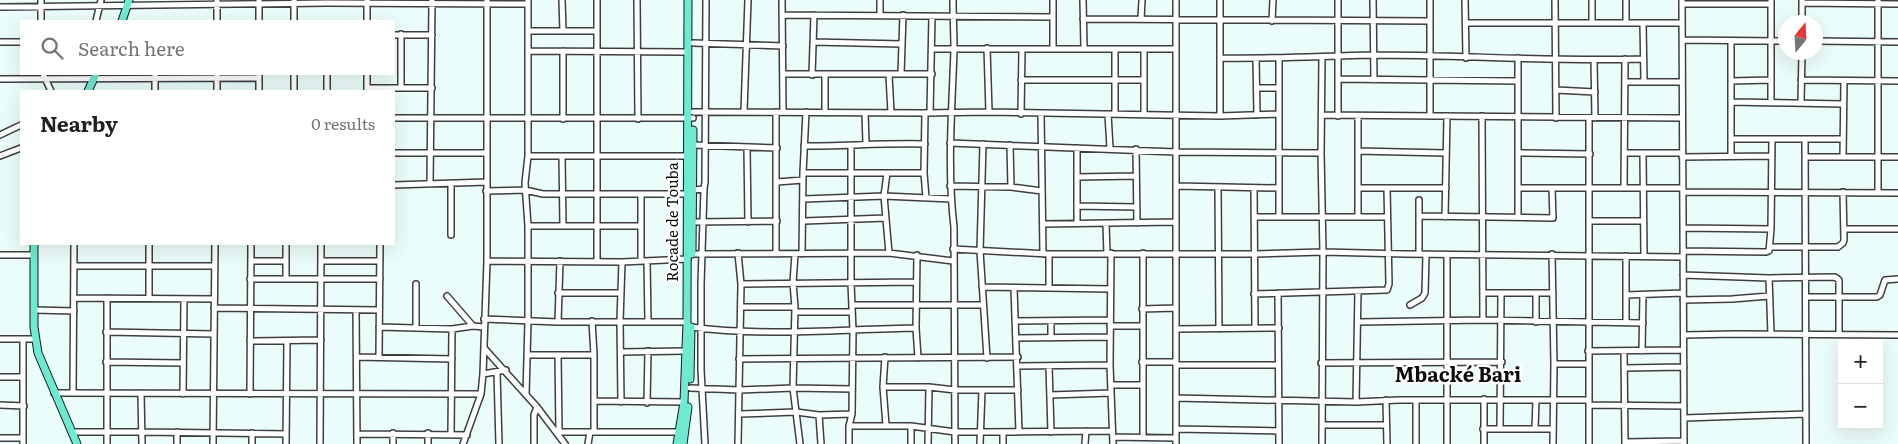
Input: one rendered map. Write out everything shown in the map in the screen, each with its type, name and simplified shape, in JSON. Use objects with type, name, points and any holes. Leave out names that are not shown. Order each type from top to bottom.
[{"type":"main road","name":"Rocade de Touba","points":[[683,444],[690,388],[690,192],[692,145],[688,0]]},
{"type":"main road","name":"Rocade de Touba","points":[[690,257],[693,222],[687,156],[691,116],[693,0]]},
{"type":"main road","points":[[122,20],[128,3]]},
{"type":"main road","points":[[88,90],[95,76]]},
{"type":"main road","points":[[34,245],[34,310],[36,339],[41,364],[77,444]]},
{"type":"main road","name":"Rocade de Touba","points":[[677,444],[684,402],[689,325]]},
{"type":"street","points":[[562,0],[563,31]]},
{"type":"street","points":[[597,0],[598,261]]},
{"type":"street","points":[[637,0],[638,119]]},
{"type":"street","points":[[705,444],[701,370],[702,222],[706,112],[706,0]]},
{"type":"street","points":[[744,112],[748,0]]},
{"type":"street","points":[[782,0],[783,112]]},
{"type":"street","points":[[880,0],[880,14]]},
{"type":"street","points":[[953,0],[954,48],[950,199],[954,227],[955,444]]},
{"type":"street","points":[[1053,0],[1054,48]]},
{"type":"street","points":[[1083,0],[1084,48]]},
{"type":"street","points":[[1142,0],[1142,19]]},
{"type":"street","points":[[1113,437],[1143,437],[1176,441],[1176,0]]},
{"type":"street","points":[[1220,0],[1220,116]]},
{"type":"street","points":[[1272,21],[1273,0]]},
{"type":"street","points":[[1338,0],[1338,116]]},
{"type":"street","points":[[1373,0],[1374,80]]},
{"type":"street","points":[[1430,0],[1430,116]]},
{"type":"street","points":[[1465,0],[1466,58]]},
{"type":"street","points":[[1555,0],[1556,118]]},
{"type":"street","points":[[1592,0],[1592,23]]},
{"type":"street","points":[[1626,0],[1626,23]]},
{"type":"street","points":[[1802,15],[1802,1],[1898,4]]},
{"type":"street","points":[[217,2],[217,20]]},
{"type":"street","points":[[259,2],[259,20]]},
{"type":"street","points":[[294,2],[294,20]]},
{"type":"street","points":[[366,20],[367,2]]},
{"type":"street","points":[[430,184],[432,2]]},
{"type":"street","points":[[463,444],[481,394],[484,374],[487,260],[487,2]]},
{"type":"street","points":[[0,7],[41,3],[528,2],[528,156],[525,190],[528,226],[528,355],[526,395]]},
{"type":"street","points":[[1624,351],[1625,443],[1684,443],[1682,2],[1771,2],[1771,102]]},
{"type":"street","points":[[1878,2],[1878,192]]},
{"type":"street","points":[[41,3],[41,20]]},
{"type":"street","points":[[96,20],[101,3]]},
{"type":"street","points":[[782,15],[1054,16]]},
{"type":"street","points":[[812,75],[814,15]]},
{"type":"street","points":[[901,74],[902,15]]},
{"type":"street","points":[[926,198],[924,174],[932,74],[932,16]]},
{"type":"street","points":[[1083,19],[1429,21]]},
{"type":"street","points":[[1466,23],[1682,23]]},
{"type":"street","points":[[1644,23],[1644,81]]},
{"type":"street","points":[[528,31],[597,31]]},
{"type":"street","points":[[395,34],[432,35]]},
{"type":"street","points":[[401,34],[401,87]]},
{"type":"street","points":[[1682,40],[1778,41]]},
{"type":"street","points":[[1731,40],[1731,156]]},
{"type":"street","points":[[1823,41],[1898,42]]},
{"type":"street","points":[[0,42],[20,42]]},
{"type":"street","points":[[813,42],[902,44]]},
{"type":"street","points":[[693,43],[783,46]]},
{"type":"street","points":[[988,48],[989,112]]},
{"type":"street","points":[[933,49],[1176,49]]},
{"type":"street","points":[[1022,49],[1022,114]]},
{"type":"street","points":[[1144,49],[1144,114]]},
{"type":"street","points":[[1115,50],[1115,114]]},
{"type":"street","points":[[528,51],[688,52]]},
{"type":"street","points":[[563,51],[564,118]]},
{"type":"street","points":[[1220,58],[1279,59],[1374,56],[1594,60],[1643,59]]},
{"type":"street","points":[[1322,57],[1322,444]]},
{"type":"street","points":[[1518,58],[1518,217]]},
{"type":"street","points":[[1256,59],[1257,115]]},
{"type":"street","points":[[1279,59],[1279,216]]},
{"type":"street","points":[[1624,188],[1625,59]]},
{"type":"street","points":[[1589,444],[1589,222],[1590,154],[1595,92],[1594,60]]},
{"type":"street","points":[[1801,102],[1802,60]]},
{"type":"street","points":[[783,74],[932,74]]},
{"type":"street","points":[[889,74],[891,113]]},
{"type":"street","points":[[294,75],[294,90]]},
{"type":"street","points":[[327,75],[327,90]]},
{"type":"street","points":[[367,75],[367,90],[401,87],[432,88]]},
{"type":"street","points":[[825,75],[826,113]]},
{"type":"street","points":[[43,76],[50,90]]},
{"type":"street","points":[[0,79],[43,76],[259,76],[259,90]]},
{"type":"street","points":[[155,76],[155,90]]},
{"type":"street","points":[[217,76],[217,90]]},
{"type":"street","points":[[1339,79],[1518,81]]},
{"type":"street","points":[[1022,80],[1144,80]]},
{"type":"street","points":[[1731,81],[1771,80]]},
{"type":"street","points":[[1801,80],[1898,81]]},
{"type":"street","points":[[1843,157],[1844,81]]},
{"type":"street","points":[[1626,82],[1682,82]]},
{"type":"street","points":[[1257,88],[1278,88]]},
{"type":"street","points":[[1556,90],[1595,92]]},
{"type":"street","points":[[1731,102],[1843,104]]},
{"type":"street","points":[[395,118],[638,119],[691,116],[706,112],[989,112],[1220,116],[1279,114]]},
{"type":"street","points":[[776,112],[776,254]]},
{"type":"street","points":[[802,254],[806,112]]},
{"type":"street","points":[[865,113],[866,144]]},
{"type":"street","points":[[1041,114],[1042,224],[1049,288]]},
{"type":"street","points":[[1108,114],[1110,148]]},
{"type":"street","points":[[1322,116],[1682,118]]},
{"type":"street","points":[[1358,116],[1358,217]]},
{"type":"street","points":[[1445,217],[1447,116]]},
{"type":"street","points":[[1482,116],[1483,320]]},
{"type":"street","points":[[0,136],[20,126]]},
{"type":"street","points":[[1731,139],[1843,139]]},
{"type":"street","points":[[954,249],[1046,254],[1254,254],[1323,252],[1644,256],[1766,252],[1769,251],[1770,247],[1771,229],[1772,139]]},
{"type":"street","points":[[1805,140],[1806,444]]},
{"type":"street","points":[[804,146],[925,144]]},
{"type":"street","points":[[950,144],[1110,148],[1176,152],[1321,152]]},
{"type":"street","points":[[983,144],[980,251],[987,358]]},
{"type":"street","points":[[692,145],[777,148]]},
{"type":"street","points":[[1010,145],[1011,187]]},
{"type":"street","points":[[849,444],[849,426],[852,414],[853,331],[851,146]]},
{"type":"street","points":[[0,156],[20,148]]},
{"type":"street","points":[[747,148],[748,222]]},
{"type":"street","points":[[1077,148],[1077,223]]},
{"type":"street","points":[[1136,149],[1137,223]]},
{"type":"street","points":[[1358,151],[1446,153]]},
{"type":"street","points":[[395,154],[487,153]]},
{"type":"street","points":[[1518,153],[1590,154]]},
{"type":"street","points":[[1625,153],[1772,156]]},
{"type":"street","points":[[1643,154],[1642,221],[1644,256]]},
{"type":"street","points":[[528,156],[687,156]]},
{"type":"street","points":[[562,156],[563,226]]},
{"type":"street","points":[[1806,157],[1898,157]]},
{"type":"street","points":[[803,173],[924,174]]},
{"type":"street","points":[[886,173],[884,196],[889,253]]},
{"type":"street","points":[[1077,177],[1136,176]]},
{"type":"street","points":[[777,182],[803,180]]},
{"type":"street","points":[[395,185],[487,182]]},
{"type":"street","points":[[451,183],[451,235]]},
{"type":"street","points":[[950,186],[1011,187],[1042,191]]},
{"type":"street","points":[[1176,186],[1278,188]]},
{"type":"street","points":[[1218,187],[1219,329]]},
{"type":"street","points":[[1254,188],[1256,216],[1254,254],[1255,328]]},
{"type":"street","points":[[1358,188],[1446,188]]},
{"type":"street","points":[[1254,294],[1387,290],[1389,284],[1386,188]]},
{"type":"street","points":[[1518,188],[1643,188],[1806,193],[1898,193]]},
{"type":"street","points":[[1419,216],[1553,218],[1552,188]]},
{"type":"street","points":[[486,190],[525,190],[543,194],[641,194],[690,192],[704,189]]},
{"type":"street","points":[[1770,247],[1838,246],[1843,243],[1843,192]]},
{"type":"street","points":[[641,194],[640,226],[648,322]]},
{"type":"street","points":[[804,199],[884,196],[950,199]]},
{"type":"street","points":[[1419,200],[1419,254]]},
{"type":"street","points":[[1077,206],[1136,207]]},
{"type":"street","points":[[1256,216],[1387,217]]},
{"type":"street","points":[[804,221],[886,218]]},
{"type":"street","points":[[693,222],[777,221]]},
{"type":"street","points":[[1589,222],[1642,221]]},
{"type":"street","points":[[1042,224],[1176,222]]},
{"type":"street","points":[[1106,224],[1109,254],[1113,444]]},
{"type":"street","points":[[528,226],[640,226]]},
{"type":"street","points":[[1683,228],[1771,229]]},
{"type":"street","points":[[1844,229],[1898,229]]},
{"type":"street","points":[[72,393],[74,245]]},
{"type":"street","points":[[149,245],[149,298]]},
{"type":"street","points":[[213,444],[215,245]]},
{"type":"street","points":[[250,394],[251,245]]},
{"type":"street","points":[[286,245],[286,279]]},
{"type":"street","points":[[320,444],[321,245]]},
{"type":"street","points":[[379,357],[380,245]]},
{"type":"street","points":[[487,260],[622,262],[690,257],[702,254],[852,252],[889,253],[953,261]]},
{"type":"street","points":[[738,253],[741,284],[738,444]]},
{"type":"street","points":[[1143,253],[1143,437]]},
{"type":"street","points":[[0,254],[34,255]]},
{"type":"street","points":[[795,254],[793,283],[795,309],[793,388],[800,444]]},
{"type":"street","points":[[1410,305],[1422,298],[1425,293],[1426,254]]},
{"type":"street","points":[[1552,254],[1553,444]]},
{"type":"street","points":[[1447,255],[1447,444]]},
{"type":"street","points":[[917,256],[916,328],[918,358]]},
{"type":"street","points":[[1626,256],[1626,323]]},
{"type":"street","points":[[251,261],[286,261]]},
{"type":"street","points":[[320,262],[380,261]]},
{"type":"street","points":[[558,322],[560,261]]},
{"type":"street","points":[[621,402],[620,321],[622,262]]},
{"type":"street","points":[[74,266],[214,266]]},
{"type":"street","points":[[1683,275],[1769,278],[1838,277],[1839,334]]},
{"type":"street","points":[[1769,278],[1771,334]]},
{"type":"street","points":[[250,279],[380,279]]},
{"type":"street","points":[[1806,297],[1877,297],[1880,295],[1885,280],[1898,279]]},
{"type":"street","points":[[741,284],[916,282]]},
{"type":"street","points":[[416,284],[416,328]]},
{"type":"street","points":[[982,286],[1110,289]]},
{"type":"street","points":[[1014,288],[1018,357],[1019,432]]},
{"type":"street","points":[[1356,402],[1359,322],[1358,292]]},
{"type":"street","points":[[558,293],[621,293]]},
{"type":"street","points":[[1278,293],[1279,444]]},
{"type":"street","points":[[1483,293],[1553,294]]},
{"type":"street","points":[[1500,429],[1502,362],[1501,293]]},
{"type":"street","points":[[1536,293],[1536,322]]},
{"type":"street","points":[[1626,295],[1683,293]]},
{"type":"street","points":[[1642,351],[1643,295]]},
{"type":"street","points":[[447,296],[472,326]]},
{"type":"street","points":[[1683,300],[1769,296]]},
{"type":"street","points":[[74,298],[214,299]]},
{"type":"street","points":[[107,298],[107,444]]},
{"type":"street","points":[[183,394],[184,299]]},
{"type":"street","points":[[852,305],[983,305]]},
{"type":"street","points":[[741,307],[852,312]]},
{"type":"street","points":[[214,308],[379,310]]},
{"type":"street","points":[[1142,309],[1176,308]]},
{"type":"street","points":[[34,310],[74,311]]},
{"type":"street","points":[[356,310],[357,444]]},
{"type":"street","points":[[484,319],[558,322],[648,322],[689,325],[702,329],[739,331],[853,331],[916,328]]},
{"type":"street","points":[[1016,321],[1110,320]]},
{"type":"street","points":[[1359,322],[1483,320],[1501,322],[1643,323]]},
{"type":"street","points":[[588,444],[592,432],[594,401],[592,321]]},
{"type":"street","points":[[1051,321],[1051,338]]},
{"type":"street","points":[[379,328],[452,329],[472,326],[484,327]]},
{"type":"street","points":[[1110,326],[1142,326]]},
{"type":"street","points":[[1176,329],[1279,328]]},
{"type":"street","points":[[451,434],[452,329]]},
{"type":"street","points":[[106,332],[214,334]]},
{"type":"street","points":[[1684,335],[1898,335]]},
{"type":"street","points":[[1016,338],[1110,337]]},
{"type":"street","points":[[0,339],[36,339]]},
{"type":"street","points":[[23,339],[23,444]]},
{"type":"street","points":[[250,341],[321,340]]},
{"type":"street","points":[[286,444],[287,341]]},
{"type":"street","points":[[484,348],[506,370],[566,444]]},
{"type":"street","points":[[1588,351],[1683,350]]},
{"type":"street","points":[[647,403],[648,351]]},
{"type":"street","points":[[621,352],[686,351]]},
{"type":"street","points":[[528,355],[594,355]]},
{"type":"street","points":[[558,355],[558,433]]},
{"type":"street","points":[[357,357],[452,359]]},
{"type":"street","points":[[885,357],[883,387],[886,425]]},
{"type":"street","points":[[739,359],[1018,357]]},
{"type":"street","points":[[106,362],[183,363]]},
{"type":"street","points":[[1142,362],[1278,365]]},
{"type":"street","points":[[1321,363],[1502,362]]},
{"type":"street","points":[[1554,364],[1588,364]]},
{"type":"street","points":[[1017,366],[1110,365]]},
{"type":"street","points":[[1049,366],[1050,432]]},
{"type":"street","points":[[1625,368],[1684,367]]},
{"type":"street","points":[[484,374],[506,370]]},
{"type":"street","points":[[497,373],[499,444]]},
{"type":"street","points":[[0,377],[24,377]]},
{"type":"street","points":[[1111,385],[1142,385]]},
{"type":"street","points":[[883,387],[1018,390]]},
{"type":"street","points":[[928,444],[929,387]]},
{"type":"street","points":[[690,388],[703,390],[852,389]]},
{"type":"street","points":[[980,444],[982,390]]},
{"type":"street","points":[[54,393],[481,394]]},
{"type":"street","points":[[141,393],[142,444]]},
{"type":"street","points":[[1050,395],[1111,393]]},
{"type":"street","points":[[1176,398],[1356,402],[1501,399],[1684,406]]},
{"type":"street","points":[[1484,399],[1484,444]]},
{"type":"street","points":[[1386,400],[1387,444]]},
{"type":"street","points":[[1416,400],[1416,444]]},
{"type":"street","points":[[1535,430],[1536,400]]},
{"type":"street","points":[[594,401],[684,402]]},
{"type":"street","points":[[0,405],[24,406]]},
{"type":"street","points":[[534,444],[534,415],[537,407]]},
{"type":"street","points":[[740,414],[796,412],[820,416],[852,414]]},
{"type":"street","points":[[1684,418],[1806,414]]},
{"type":"street","points":[[820,416],[821,444]]},
{"type":"street","points":[[1322,425],[1386,425]]},
{"type":"street","points":[[849,426],[911,426],[955,432],[1112,431]]},
{"type":"street","points":[[910,444],[911,426]]},
{"type":"street","points":[[1176,429],[1279,431]]},
{"type":"street","points":[[1483,429],[1552,429]]},
{"type":"street","points":[[1085,444],[1086,431]]},
{"type":"street","points":[[72,432],[286,434]]},
{"type":"street","points":[[177,432],[177,444]]},
{"type":"street","points":[[558,433],[680,432]]},
{"type":"street","points":[[1003,432],[1003,444]]},
{"type":"street","points":[[252,433],[252,444]]},
{"type":"street","points":[[393,433],[393,444]]},
{"type":"street","points":[[357,434],[467,435]]},
{"type":"street","points":[[428,434],[428,444]]},
{"type":"street","points":[[0,438],[23,438]]},
{"type":"district","name":"Mbacké Bari","points":[[1458,375]]}]
